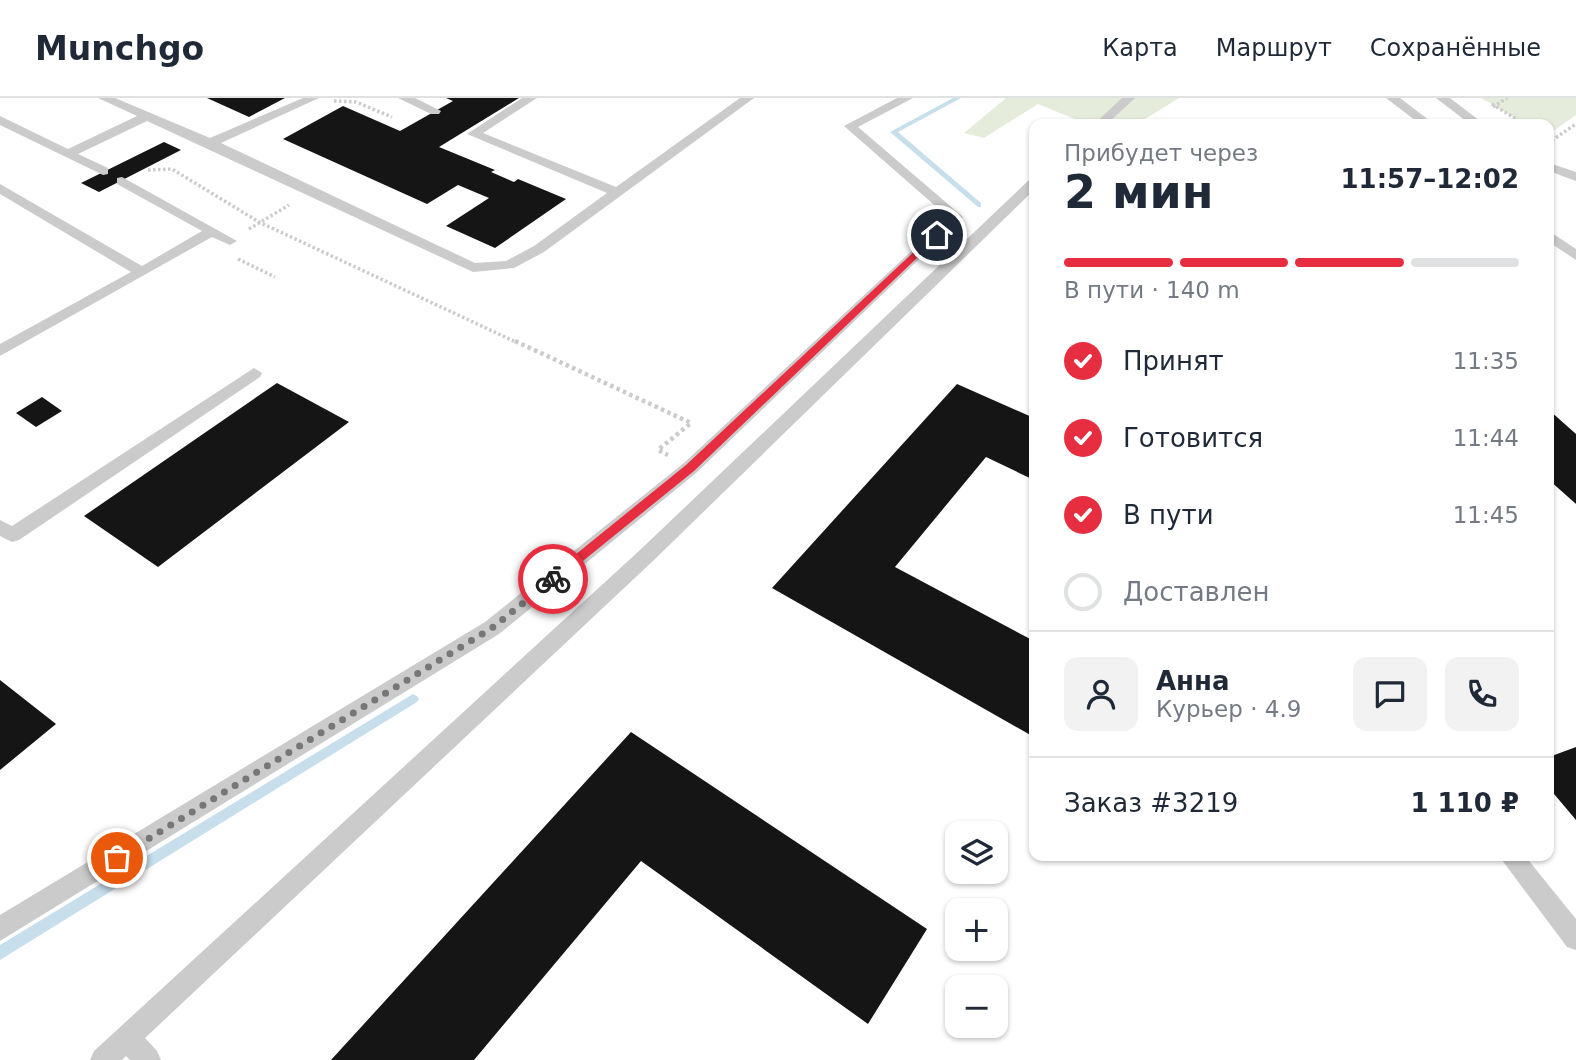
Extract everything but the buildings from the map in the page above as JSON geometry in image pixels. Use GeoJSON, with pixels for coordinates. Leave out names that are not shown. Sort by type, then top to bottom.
{"type":"FeatureCollection","features":[{"type":"Feature","properties":{"kind":"lane"},"geometry":{"type":"LineString","coordinates":[[104,98],[210,143],[473,268],[509,265],[529,254],[747,98]]}},
{"type":"Feature","properties":{"kind":"lane"},"geometry":{"type":"LineString","coordinates":[[210,143],[313,98]]}},
{"type":"Feature","properties":{"kind":"lane"},"geometry":{"type":"LineString","coordinates":[[404,98],[435,111]]}},
{"type":"Feature","properties":{"kind":"lane"},"geometry":{"type":"LineString","coordinates":[[531,98],[473,130],[599,187],[619,192]]}},
{"type":"Feature","properties":{"kind":"lane"},"geometry":{"type":"LineString","coordinates":[[0,929],[492,628],[690,468],[956,217],[850,126],[907,98]]}},
{"type":"Feature","properties":{"kind":"lane"},"geometry":{"type":"LineString","coordinates":[[1106,119],[1129,98]]}},
{"type":"Feature","properties":{"kind":"lane"},"geometry":{"type":"LineString","coordinates":[[1392,98],[1420,119]]}},
{"type":"Feature","properties":{"kind":"lane"},"geometry":{"type":"LineString","coordinates":[[1441,98],[1471,119]]}},
{"type":"Feature","properties":{"kind":"lane"},"geometry":{"type":"LineString","coordinates":[[67,153],[148,116]]}},
{"type":"Feature","properties":{"kind":"lane"},"geometry":{"type":"LineString","coordinates":[[0,120],[103,171]]}},
{"type":"Feature","properties":{"kind":"lane"},"geometry":{"type":"LineString","coordinates":[[1554,169],[1575,175]]}},
{"type":"Feature","properties":{"kind":"lane"},"geometry":{"type":"LineString","coordinates":[[122,181],[230,241]]}},
{"type":"Feature","properties":{"kind":"lane"},"geometry":{"type":"LineString","coordinates":[[0,188],[142,272]]}},
{"type":"Feature","properties":{"kind":"lane"},"geometry":{"type":"LineString","coordinates":[[103,1060],[647,555],[1029,188]]}},
{"type":"Feature","properties":{"kind":"lane"},"geometry":{"type":"LineString","coordinates":[[0,351],[210,232]]}},
{"type":"Feature","properties":{"kind":"lane"},"geometry":{"type":"LineString","coordinates":[[1554,239],[1576,256]]}},
{"type":"Feature","properties":{"kind":"lane"},"geometry":{"type":"LineString","coordinates":[[0,527],[12,535],[254,373]]}},
{"type":"Feature","properties":{"kind":"lane"},"geometry":{"type":"LineString","coordinates":[[1515,861],[1576,938]]}},
{"type":"Feature","properties":{"kind":"lane"},"geometry":{"type":"LineString","coordinates":[[127,1038],[148,1060]]}},
{"type":"Feature","properties":{"kind":"path"},"geometry":{"type":"LineString","coordinates":[[330,102],[356,103],[400,120]]}},
{"type":"Feature","properties":{"kind":"path"},"geometry":{"type":"LineString","coordinates":[[1488,102],[1516,119]]}},
{"type":"Feature","properties":{"kind":"path"},"geometry":{"type":"LineString","coordinates":[[1554,138],[1576,124]]}},
{"type":"Feature","properties":{"kind":"path"},"geometry":{"type":"LineString","coordinates":[[144,169],[172,169],[259,222],[691,423],[658,450]]}},
{"type":"Feature","properties":{"kind":"path"},"geometry":{"type":"LineString","coordinates":[[275,277],[215,248],[313,193]]}},
{"type":"Feature","properties":{"kind":"green space"},"geometry":{"type":"Polygon","coordinates":[[[1006,98],[1179,98],[1145,119],[1075,119],[1038,104],[984,138],[964,133],[1006,98]]]}},
{"type":"Feature","properties":{"kind":"green space"},"geometry":{"type":"Polygon","coordinates":[[[1481,98],[1576,98],[1576,115],[1554,130],[1554,119],[1517,119],[1481,98]]]}},
{"type":"Feature","properties":{"kind":"waterway"},"geometry":{"type":"LineString","coordinates":[[958,98],[893,132],[978,205]]}},
{"type":"Feature","properties":{"kind":"waterway"},"geometry":{"type":"LineString","coordinates":[[0,953],[413,699]]}},
{"type":"Feature","properties":{"kind":"way so far"},"geometry":{"type":"LineString","coordinates":[[117,858],[492,628],[553,579]]}},
{"type":"Feature","properties":{"kind":"route"},"geometry":{"type":"LineString","coordinates":[[553,579],[690,468],[937,235]]}}]}
